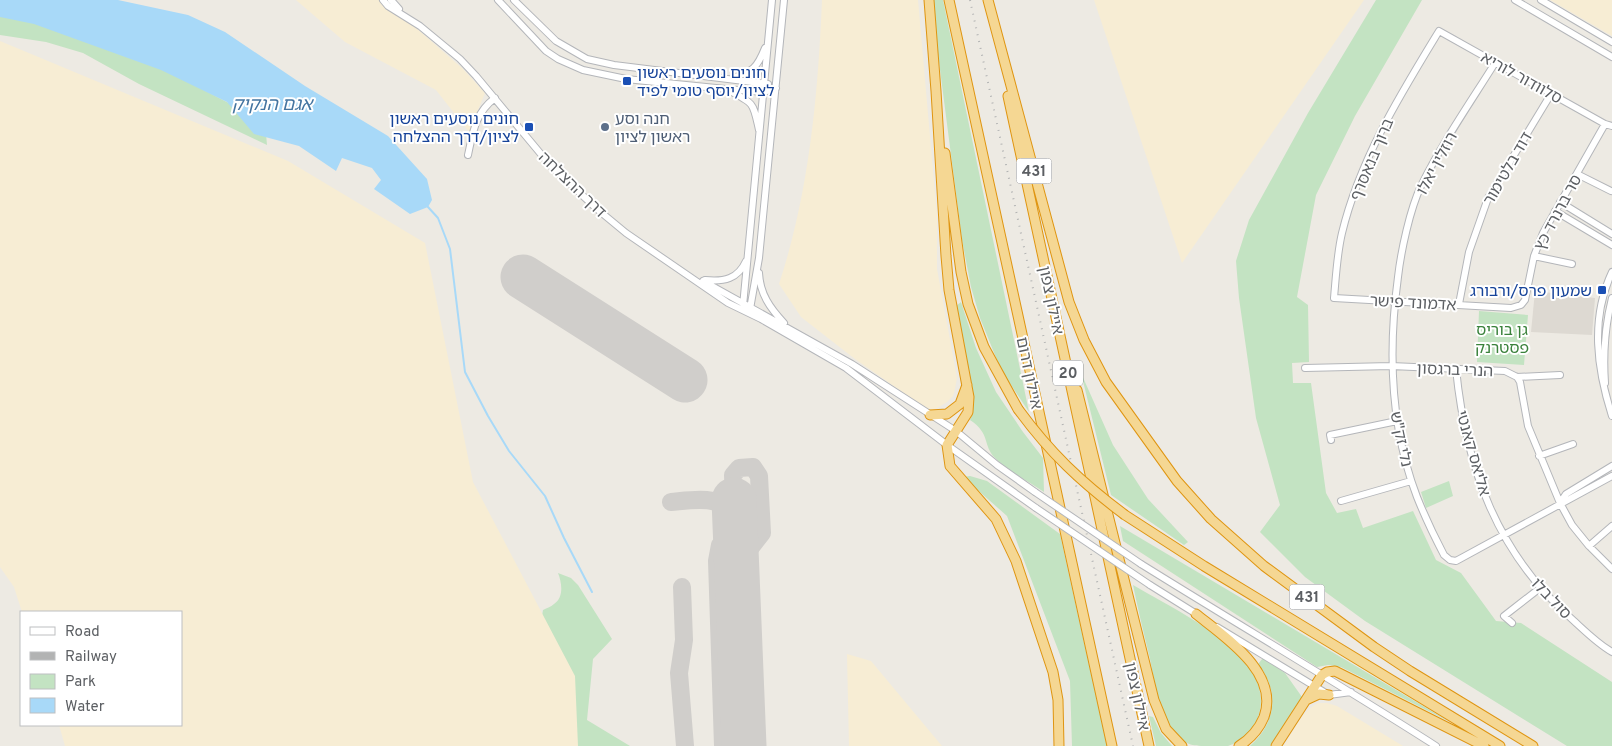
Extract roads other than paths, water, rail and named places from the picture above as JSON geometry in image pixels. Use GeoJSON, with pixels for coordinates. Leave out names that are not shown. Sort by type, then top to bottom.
{"type":"FeatureCollection","features":[{"type":"Feature","properties":{"kind":"highway"},"geometry":{"type":"LineString","coordinates":[[929,0],[948,282],[969,396],[968,412],[947,445],[950,466],[996,519],[1016,561],[1053,672],[1058,700],[1059,746]]}},
{"type":"Feature","properties":{"kind":"highway","name":"איילון דרום"},"geometry":{"type":"LineString","coordinates":[[949,0],[1112,746]]}},
{"type":"Feature","properties":{"kind":"highway","name":"431"},"geometry":{"type":"LineString","coordinates":[[988,0],[1068,302],[1084,340],[1106,382],[1177,481],[1225,532],[1264,566],[1297,591],[1410,671],[1533,746]]}},
{"type":"Feature","properties":{"kind":"highway","name":"איילון צפון"},"geometry":{"type":"LineString","coordinates":[[988,0],[1149,746]]}},
{"type":"Feature","properties":{"kind":"highway","name":"431"},"geometry":{"type":"LineString","coordinates":[[936,91],[955,232],[968,304],[984,347],[1018,409],[1053,453],[1077,477],[1125,515],[1213,571],[1500,746]]}},
{"type":"Feature","properties":{"kind":"highway"},"geometry":{"type":"LineString","coordinates":[[1061,340],[1075,378],[1154,700],[1166,729],[1182,746]]}},
{"type":"Feature","properties":{"kind":"highway"},"geometry":{"type":"LineString","coordinates":[[930,415],[947,414],[960,404],[967,384]]}},
{"type":"Feature","properties":{"kind":"highway"},"geometry":{"type":"LineString","coordinates":[[1196,614],[1232,642],[1244,654],[1255,667],[1264,687],[1266,708],[1263,719],[1252,736],[1239,746]]}},
{"type":"Feature","properties":{"kind":"highway"},"geometry":{"type":"LineString","coordinates":[[1276,746],[1322,675],[1331,671],[1340,672],[1484,746]]}},
{"type":"Feature","properties":{"kind":"highway"},"geometry":{"type":"LineString","coordinates":[[1304,701],[1311,696],[1319,694],[1329,695]]}},
{"type":"Feature","properties":{"kind":"street","name":"דרך ההצלחה"},"geometry":{"type":"LineString","coordinates":[[383,0],[388,6],[403,14],[441,42],[460,59],[550,165],[626,233],[728,303],[746,308],[788,327],[852,364],[956,431],[997,465],[1141,564],[1352,692],[1436,746]]}},
{"type":"Feature","properties":{"kind":"street","name":"דרך ההצלחה"},"geometry":{"type":"LineString","coordinates":[[391,0],[403,14]]}},
{"type":"Feature","properties":{"kind":"street"},"geometry":{"type":"LineString","coordinates":[[498,0],[546,51],[558,59],[583,70],[626,78],[726,89],[764,92],[776,88]]}},
{"type":"Feature","properties":{"kind":"street"},"geometry":{"type":"LineString","coordinates":[[514,0],[556,41],[587,59],[626,67],[765,83],[776,88]]}},
{"type":"Feature","properties":{"kind":"street"},"geometry":{"type":"LineString","coordinates":[[746,308],[749,252],[772,0]]}},
{"type":"Feature","properties":{"kind":"street"},"geometry":{"type":"LineString","coordinates":[[746,308],[758,258],[784,0]]}},
{"type":"Feature","properties":{"kind":"street"},"geometry":{"type":"LineString","coordinates":[[1515,0],[1612,57]]}},
{"type":"Feature","properties":{"kind":"street"},"geometry":{"type":"LineString","coordinates":[[1541,0],[1612,42]]}},
{"type":"Feature","properties":{"kind":"street","name":"סלוודור לוריא"},"geometry":{"type":"LineString","coordinates":[[1439,31],[1608,125]]}},
{"type":"Feature","properties":{"kind":"street","name":"ברוך בנאסרף"},"geometry":{"type":"LineString","coordinates":[[1334,298],[1337,261],[1342,233],[1361,173],[1395,104],[1439,31]]}},
{"type":"Feature","properties":{"kind":"street"},"geometry":{"type":"LineString","coordinates":[[731,79],[753,70],[759,64],[768,42]]}},
{"type":"Feature","properties":{"kind":"street","name":"רוזלין יאלו"},"geometry":{"type":"LineString","coordinates":[[1395,301],[1400,259],[1420,187],[1495,62]]}},
{"type":"Feature","properties":{"kind":"street"},"geometry":{"type":"LineString","coordinates":[[726,89],[751,103],[754,108],[760,135]]}},
{"type":"Feature","properties":{"kind":"street","name":"דוד בלטימור"},"geometry":{"type":"LineString","coordinates":[[1459,304],[1469,252],[1488,198],[1551,94]]}},
{"type":"Feature","properties":{"kind":"street"},"geometry":{"type":"LineString","coordinates":[[468,155],[477,119],[485,105],[495,98]]}},
{"type":"Feature","properties":{"kind":"street","name":"סר ברנרד כץ"},"geometry":{"type":"LineString","coordinates":[[1521,305],[1525,300],[1534,256],[1555,212],[1608,125]]}},
{"type":"Feature","properties":{"kind":"street"},"geometry":{"type":"LineString","coordinates":[[1577,174],[1611,191]]}},
{"type":"Feature","properties":{"kind":"street"},"geometry":{"type":"LineString","coordinates":[[1560,202],[1612,234]]}},
{"type":"Feature","properties":{"kind":"street"},"geometry":{"type":"LineString","coordinates":[[1555,212],[1612,246]]}},
{"type":"Feature","properties":{"kind":"street"},"geometry":{"type":"LineString","coordinates":[[700,280],[718,281],[733,278],[743,266],[749,252]]}},
{"type":"Feature","properties":{"kind":"street"},"geometry":{"type":"LineString","coordinates":[[1534,256],[1572,264]]}},
{"type":"Feature","properties":{"kind":"street"},"geometry":{"type":"LineString","coordinates":[[758,258],[761,290],[767,303],[788,327]]}},
{"type":"Feature","properties":{"kind":"street","name":"דרך ההצלחה"},"geometry":{"type":"LineString","coordinates":[[667,261],[846,368],[947,445],[1036,508],[1150,585],[1329,695]]}},
{"type":"Feature","properties":{"kind":"street"},"geometry":{"type":"LineString","coordinates":[[1612,272],[1602,298],[1598,339],[1600,373],[1612,416]]}},
{"type":"Feature","properties":{"kind":"street","name":"אדמונד פישר"},"geometry":{"type":"LineString","coordinates":[[1334,298],[1511,308],[1521,305]]}},
{"type":"Feature","properties":{"kind":"street"},"geometry":{"type":"LineString","coordinates":[[1606,399],[1604,344],[1612,298]]}},
{"type":"Feature","properties":{"kind":"street","name":"נלי זק\"ש"},"geometry":{"type":"LineString","coordinates":[[1395,301],[1391,366],[1397,421],[1412,481],[1422,509],[1444,555],[1450,560],[1456,561],[1502,535]]}},
{"type":"Feature","properties":{"kind":"street","name":"הנרי ברגסון"},"geometry":{"type":"LineString","coordinates":[[1305,368],[1391,366],[1505,371],[1517,377],[1560,375]]}},
{"type":"Feature","properties":{"kind":"street","name":"אליאס קאנטי"},"geometry":{"type":"LineString","coordinates":[[1456,369],[1460,408],[1468,444],[1477,475],[1502,535]]}},
{"type":"Feature","properties":{"kind":"street"},"geometry":{"type":"LineString","coordinates":[[1517,377],[1520,382],[1528,426],[1560,503],[1572,525],[1589,546],[1612,569]]}},
{"type":"Feature","properties":{"kind":"street"},"geometry":{"type":"LineString","coordinates":[[1331,440],[1330,434],[1397,421]]}},
{"type":"Feature","properties":{"kind":"street"},"geometry":{"type":"LineString","coordinates":[[1540,456],[1573,444]]}},
{"type":"Feature","properties":{"kind":"street"},"geometry":{"type":"LineString","coordinates":[[1560,503],[1566,494],[1612,466]]}},
{"type":"Feature","properties":{"kind":"street"},"geometry":{"type":"LineString","coordinates":[[1502,535],[1612,476]]}},
{"type":"Feature","properties":{"kind":"street"},"geometry":{"type":"LineString","coordinates":[[1341,501],[1412,481]]}},
{"type":"Feature","properties":{"kind":"street"},"geometry":{"type":"LineString","coordinates":[[1589,546],[1612,526]]}},
{"type":"Feature","properties":{"kind":"street","name":"סול בלו"},"geometry":{"type":"LineString","coordinates":[[1502,535],[1528,574],[1556,606],[1602,646],[1612,652]]}},
{"type":"Feature","properties":{"kind":"street"},"geometry":{"type":"LineString","coordinates":[[1512,623],[1504,616],[1540,588]]}},
{"type":"Feature","properties":{"kind":"street"},"geometry":{"type":"LineString","coordinates":[[1329,695],[1352,692]]}},
{"type":"Feature","properties":{"kind":"water","name":"אגם הנקיק"},"geometry":{"type":"Polygon","coordinates":[[[0,0],[118,0],[188,15],[225,32],[305,86],[388,136],[427,179],[432,200],[428,207],[410,214],[374,189],[381,180],[372,168],[342,158],[336,171],[299,146],[254,134],[227,102],[161,70],[34,24],[0,17],[0,0]]]}},
{"type":"Feature","properties":{"kind":"waterway"},"geometry":{"type":"LineString","coordinates":[[428,207],[438,218],[450,249],[465,372],[509,451],[545,496],[592,592]]}},
{"type":"Feature","properties":{"kind":"railway"},"geometry":{"type":"LineString","coordinates":[[970,0],[1133,746]]}},
{"type":"Feature","properties":{"kind":"place","name":"חונים נוסעים ראשון לציון/יוסף טומי לפיד"},"geometry":{"type":"Point","coordinates":[627,81]}},
{"type":"Feature","properties":{"kind":"place","name":"חונים נוסעים ראשון לציון/דרך ההצלחה"},"geometry":{"type":"Point","coordinates":[529,127]}},
{"type":"Feature","properties":{"kind":"place","name":"חנה וסע ראשון לציון"},"geometry":{"type":"Point","coordinates":[605,127]}},
{"type":"Feature","properties":{"kind":"place","name":"שמעון פרס/ורבורג"},"geometry":{"type":"Point","coordinates":[1602,290]}},
{"type":"Feature","properties":{"kind":"park label","name":"גן בוריס פסטרנק"},"geometry":{"type":"Point","coordinates":[1502,338]}}]}
